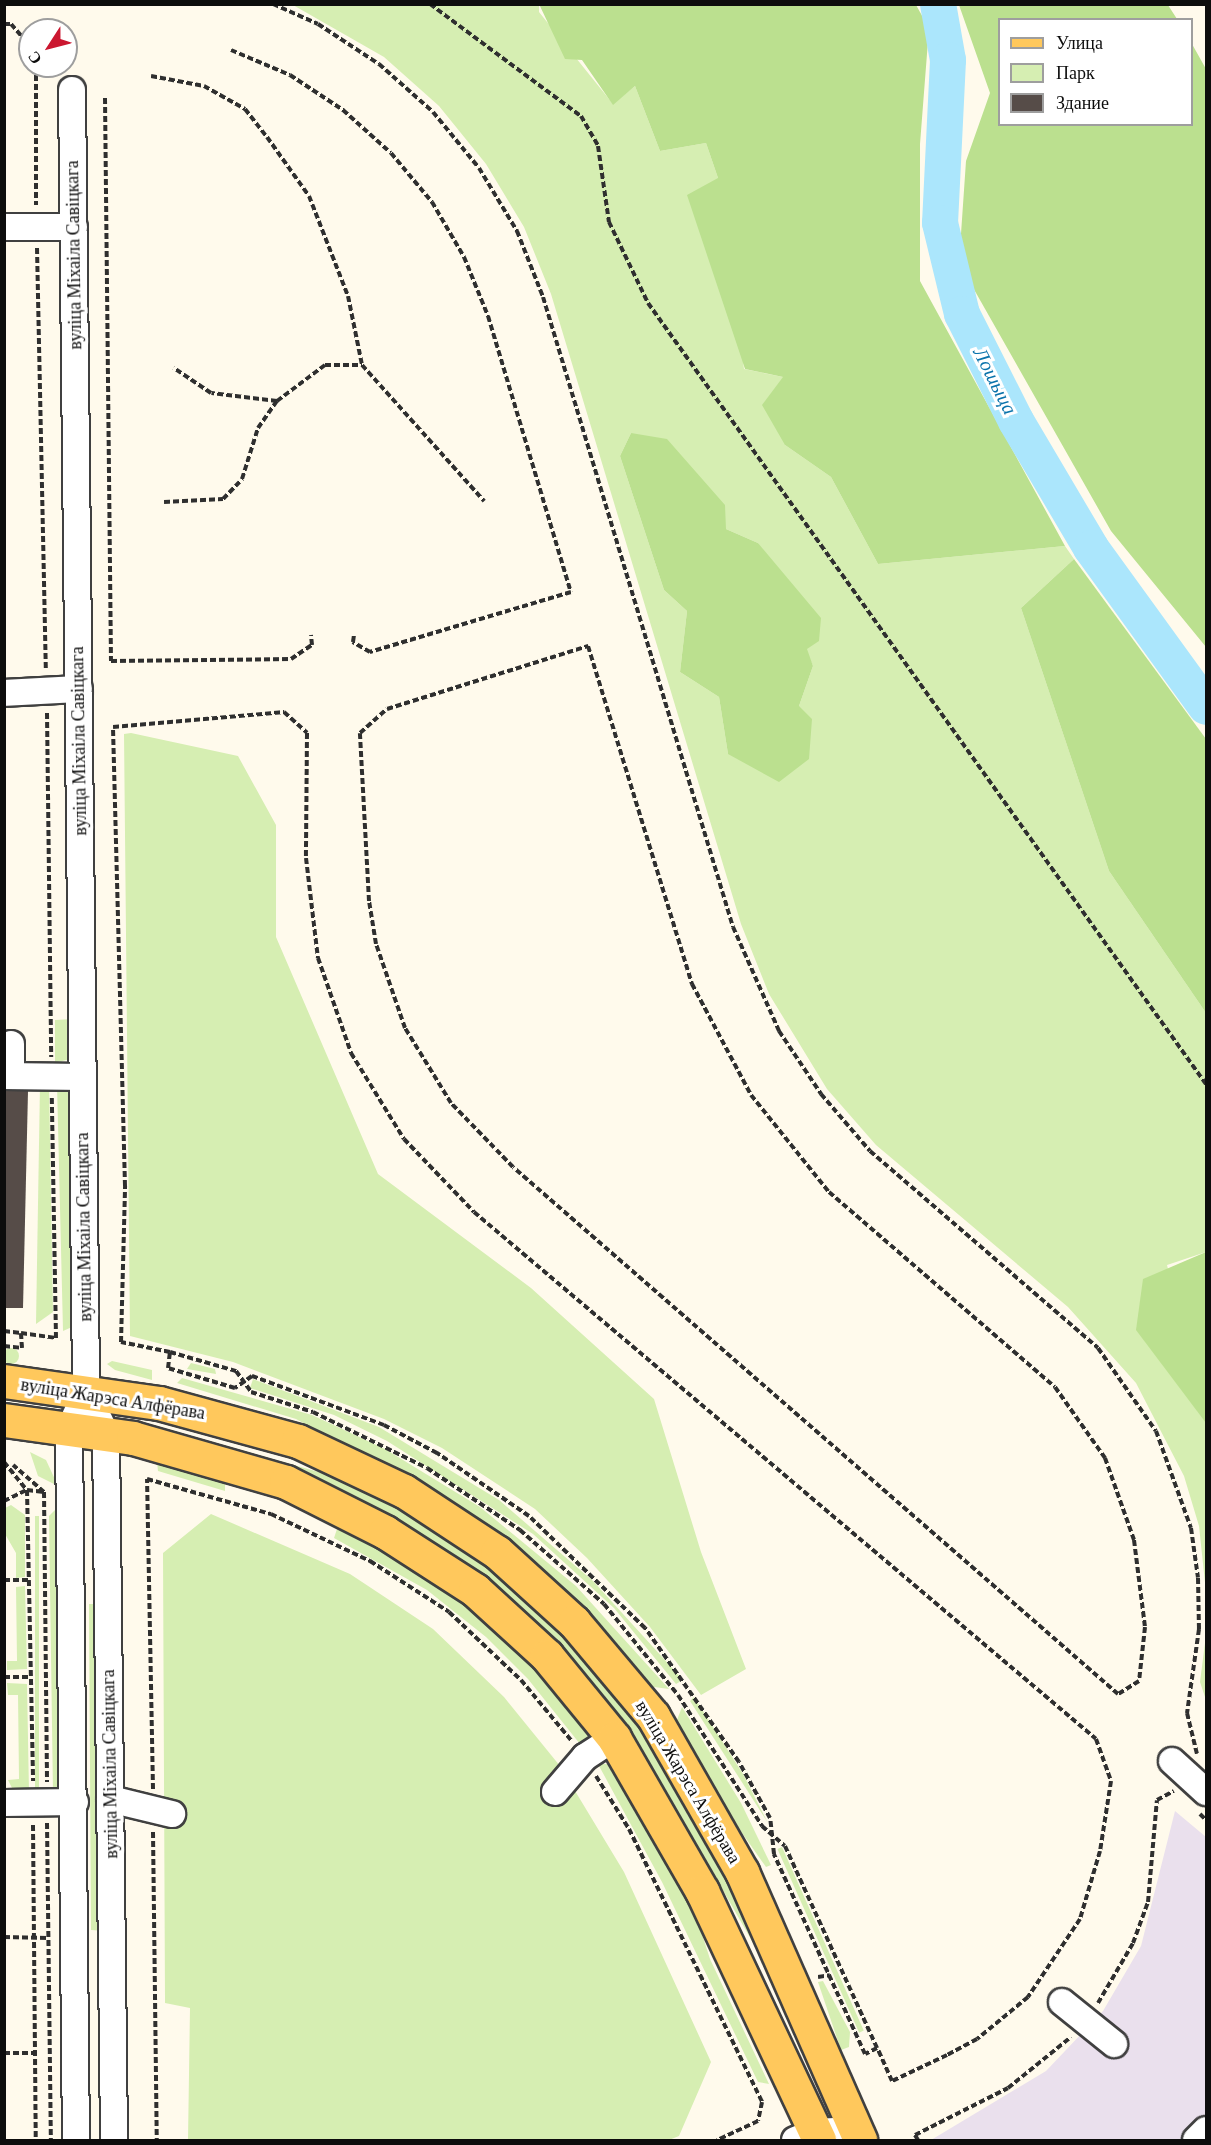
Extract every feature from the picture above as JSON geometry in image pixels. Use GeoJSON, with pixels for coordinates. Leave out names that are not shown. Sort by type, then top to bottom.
{"type":"FeatureCollection","features":[{"type":"Feature","properties":{"kind":"main road","name":"вуліца Жарэса Алфёрава"},"geometry":{"type":"LineString","coordinates":[[4,1381],[86,1392],[220,1416],[356,1466],[496,1552],[574,1622],[653,1716],[697,1789],[774,1941],[854,2137]]}},
{"type":"Feature","properties":{"kind":"main road","name":"вуліца Жарэса Алфёрава"},"geometry":{"type":"LineString","coordinates":[[4,1420],[106,1434],[209,1456],[286,1482],[385,1532],[475,1590],[547,1656],[614,1738],[702,1891],[809,2138]]}},
{"type":"Feature","properties":{"kind":"street","name":"вуліца Міхаіла Савіцкага"},"geometry":{"type":"LineString","coordinates":[[72,90],[86,1392],[69,1430],[75,1802],[76,2140]]}},
{"type":"Feature","properties":{"kind":"street"},"geometry":{"type":"LineString","coordinates":[[4,227],[74,227]]}},
{"type":"Feature","properties":{"kind":"street"},"geometry":{"type":"LineString","coordinates":[[4,693],[79,689]]}},
{"type":"Feature","properties":{"kind":"street"},"geometry":{"type":"LineString","coordinates":[[11,1044],[8,1076],[83,1077]]}},
{"type":"Feature","properties":{"kind":"street","name":"вуліца Міхаіла Савіцкага"},"geometry":{"type":"LineString","coordinates":[[86,1392],[106,1434],[114,2140]]}},
{"type":"Feature","properties":{"kind":"street"},"geometry":{"type":"LineString","coordinates":[[555,1792],[585,1757],[614,1738]]}},
{"type":"Feature","properties":{"kind":"street"},"geometry":{"type":"LineString","coordinates":[[1172,1761],[1198,1799]]}},
{"type":"Feature","properties":{"kind":"street"},"geometry":{"type":"LineString","coordinates":[[110,1799],[172,1814]]}},
{"type":"Feature","properties":{"kind":"street"},"geometry":{"type":"LineString","coordinates":[[4,1803],[75,1802]]}},
{"type":"Feature","properties":{"kind":"street"},"geometry":{"type":"LineString","coordinates":[[1062,2002],[1114,2044]]}},
{"type":"Feature","properties":{"kind":"street"},"geometry":{"type":"LineString","coordinates":[[1196,2140],[1206,2130]]}},
{"type":"Feature","properties":{"kind":"street"},"geometry":{"type":"LineString","coordinates":[[809,2138],[854,2137]]}},
{"type":"Feature","properties":{"kind":"path"},"geometry":{"type":"LineString","coordinates":[[273,4],[318,24],[379,64],[433,112],[479,168],[517,231],[543,297],[733,927],[784,1039],[821,1094],[870,1151],[1098,1348],[1156,1431],[1191,1528],[1198,1578],[1199,1629],[1187,1713],[1202,1758]]}},
{"type":"Feature","properties":{"kind":"path"},"geometry":{"type":"LineString","coordinates":[[430,4],[581,116],[598,146],[609,222],[648,303],[1206,1084]]}},
{"type":"Feature","properties":{"kind":"path"},"geometry":{"type":"LineString","coordinates":[[4,24],[18,36]]}},
{"type":"Feature","properties":{"kind":"path"},"geometry":{"type":"LineString","coordinates":[[231,50],[290,75],[343,110],[391,153],[432,202],[464,257],[488,316],[572,592],[370,652],[354,642],[354,635]]}},
{"type":"Feature","properties":{"kind":"path"},"geometry":{"type":"LineString","coordinates":[[151,76],[204,86],[245,109],[267,137],[309,196],[348,296],[362,365],[484,501]]}},
{"type":"Feature","properties":{"kind":"path"},"geometry":{"type":"LineString","coordinates":[[4,1331],[56,1338],[36,78]]}},
{"type":"Feature","properties":{"kind":"path"},"geometry":{"type":"LineString","coordinates":[[105,98],[111,661],[291,659],[312,645],[312,635]]}},
{"type":"Feature","properties":{"kind":"path"},"geometry":{"type":"LineString","coordinates":[[164,502],[223,499],[242,479],[253,439],[277,401],[325,365],[362,365]]}},
{"type":"Feature","properties":{"kind":"path"},"geometry":{"type":"LineString","coordinates":[[174,368],[211,393],[277,401]]}},
{"type":"Feature","properties":{"kind":"path"},"geometry":{"type":"LineString","coordinates":[[588,646],[692,984],[751,1095],[829,1192],[1055,1387],[1105,1458],[1134,1540],[1145,1627],[1139,1681],[1118,1694],[513,1167],[451,1103],[405,1028],[379,955],[369,901],[360,733],[387,709],[588,646]]}},
{"type":"Feature","properties":{"kind":"path"},"geometry":{"type":"LineString","coordinates":[[121,1342],[125,1186],[113,727],[284,712],[307,733],[306,858],[318,958],[351,1053],[404,1139],[474,1212],[1096,1739],[1111,1781],[1100,1851],[1080,1919],[1050,1971],[1029,1997],[977,2039],[892,2081],[785,1846],[772,1834],[678,1695],[604,1604]]}},
{"type":"Feature","properties":{"kind":"path"},"geometry":{"type":"LineString","coordinates":[[4,1346],[22,1348],[21,1333]]}},
{"type":"Feature","properties":{"kind":"path"},"geometry":{"type":"LineString","coordinates":[[10,1463],[44,1492],[51,2140]]}},
{"type":"Feature","properties":{"kind":"path"},"geometry":{"type":"LineString","coordinates":[[147,1479],[271,1514],[370,1560],[449,1612],[521,1680],[585,1757],[629,1829],[762,2103],[758,2121],[717,2140]]}},
{"type":"Feature","properties":{"kind":"path"},"geometry":{"type":"LineString","coordinates":[[4,1502],[27,1490],[44,1492]]}},
{"type":"Feature","properties":{"kind":"path"},"geometry":{"type":"LineString","coordinates":[[4,1580],[28,1580]]}},
{"type":"Feature","properties":{"kind":"path"},"geometry":{"type":"LineString","coordinates":[[4,1677],[30,1677]]}},
{"type":"Feature","properties":{"kind":"path"},"geometry":{"type":"LineString","coordinates":[[918,2140],[915,2135],[1016,2082],[1085,2020],[1117,1976],[1148,1902],[1157,1800],[1174,1791],[1182,1798]]}},
{"type":"Feature","properties":{"kind":"path"},"geometry":{"type":"LineString","coordinates":[[1198,1799],[1206,1820]]}},
{"type":"Feature","properties":{"kind":"path"},"geometry":{"type":"LineString","coordinates":[[770,1818],[774,1855],[865,2054],[877,2048]]}},
{"type":"Feature","properties":{"kind":"path"},"geometry":{"type":"LineString","coordinates":[[4,1937],[48,1938]]}},
{"type":"Feature","properties":{"kind":"path"},"geometry":{"type":"LineString","coordinates":[[4,2053],[35,2053]]}},
{"type":"Feature","properties":{"kind":"shaded area"},"geometry":{"type":"Polygon","coordinates":[[[1175,1811],[1206,1837],[1206,2140],[931,2140],[1046,2071],[1103,2011],[1141,1946],[1175,1811]]]}},
{"type":"Feature","properties":{"kind":"green space"},"geometry":{"type":"Polygon","coordinates":[[[539,4],[916,5],[929,28],[920,144],[920,281],[1065,546],[878,564],[831,477],[785,445],[762,405],[783,377],[745,369],[687,195],[718,178],[706,143],[660,151],[635,86],[613,105],[582,60],[565,59],[539,4]]]}},
{"type":"Feature","properties":{"kind":"green space"},"geometry":{"type":"Polygon","coordinates":[[[293,5],[539,5],[539,12],[613,104],[635,86],[660,151],[706,143],[718,178],[744,369],[783,377],[785,445],[831,477],[878,564],[1065,546],[1074,559],[1021,608],[1109,871],[1206,1013],[1206,1252],[1167,1265],[1206,1423],[1206,1592],[1199,1526],[1184,1476],[1136,1383],[1068,1307],[876,1145],[827,1089],[769,994],[741,924],[551,294],[524,227],[486,164],[439,106],[384,57],[293,5]],[[631,433],[620,456],[664,590],[687,611],[680,672],[719,697],[728,754],[799,706],[813,666],[758,543],[726,529],[631,433]]]}},
{"type":"Feature","properties":{"kind":"green space"},"geometry":{"type":"Polygon","coordinates":[[[959,5],[1168,5],[1176,18],[998,18],[998,126],[1193,126],[1193,46],[1206,69],[1206,647],[1111,531],[959,263],[966,161],[990,93],[959,5]]]}},
{"type":"Feature","properties":{"kind":"green space"},"geometry":{"type":"Polygon","coordinates":[[[631,433],[667,439],[725,505],[726,529],[758,543],[821,618],[819,641],[807,649],[813,666],[799,706],[812,719],[809,759],[779,782],[728,754],[719,697],[680,672],[687,611],[664,590],[620,456],[631,433]]]}},
{"type":"Feature","properties":{"kind":"green space"},"geometry":{"type":"Polygon","coordinates":[[[1074,559],[1206,739],[1206,1013],[1109,871],[1021,608],[1074,559]]]}},
{"type":"Feature","properties":{"kind":"green space"},"geometry":{"type":"Polygon","coordinates":[[[131,733],[238,756],[276,825],[276,937],[378,1174],[531,1288],[654,1399],[701,1552],[746,1669],[701,1695],[650,1627],[587,1558],[535,1509],[442,1448],[384,1419],[233,1362],[130,1336],[124,734],[131,733]]]}},
{"type":"Feature","properties":{"kind":"green space"},"geometry":{"type":"Polygon","coordinates":[[[74,1019],[70,1059],[55,1063],[55,1020],[74,1019]]]}},
{"type":"Feature","properties":{"kind":"green space"},"geometry":{"type":"Polygon","coordinates":[[[49,1083],[53,1312],[36,1324],[40,1084],[49,1083]]]}},
{"type":"Feature","properties":{"kind":"green space"},"geometry":{"type":"Polygon","coordinates":[[[57,1084],[72,1087],[81,1150],[70,1214],[72,1327],[63,1331],[57,1084]]]}},
{"type":"Feature","properties":{"kind":"green space"},"geometry":{"type":"Polygon","coordinates":[[[1206,1252],[1206,1423],[1136,1330],[1143,1279],[1206,1252]]]}},
{"type":"Feature","properties":{"kind":"green space"},"geometry":{"type":"Polygon","coordinates":[[[11,1348],[17,1350],[19,1356],[17,1362],[11,1364],[5,1362],[3,1356],[5,1350],[11,1348]]]}},
{"type":"Feature","properties":{"kind":"green space"},"geometry":{"type":"Polygon","coordinates":[[[112,1361],[152,1370],[152,1380],[115,1370],[107,1364],[112,1361]]]}},
{"type":"Feature","properties":{"kind":"green space"},"geometry":{"type":"Polygon","coordinates":[[[191,1363],[215,1369],[216,1374],[187,1369],[191,1363]]]}},
{"type":"Feature","properties":{"kind":"green space"},"geometry":{"type":"Polygon","coordinates":[[[182,1378],[312,1415],[385,1449],[480,1507],[576,1586],[669,1689],[647,1686],[345,1446],[296,1419],[177,1383],[182,1378]]]}},
{"type":"Feature","properties":{"kind":"green space"},"geometry":{"type":"Polygon","coordinates":[[[253,1379],[379,1427],[499,1500],[593,1581],[683,1680],[676,1684],[614,1608],[533,1534],[387,1441],[334,1415],[250,1388],[253,1379]]]}},
{"type":"Feature","properties":{"kind":"green space"},"geometry":{"type":"Polygon","coordinates":[[[173,1431],[347,1480],[400,1506],[495,1570],[572,1642],[656,1748],[723,1867],[809,2061],[756,1948],[689,1831],[612,1709],[562,1651],[499,1590],[393,1517],[302,1474],[173,1431]]]}},
{"type":"Feature","properties":{"kind":"green space"},"geometry":{"type":"Polygon","coordinates":[[[30,1452],[46,1460],[58,1486],[38,1476],[30,1452]]]}},
{"type":"Feature","properties":{"kind":"green space"},"geometry":{"type":"Polygon","coordinates":[[[170,1460],[225,1483],[225,1491],[158,1471],[157,1462],[170,1460]]]}},
{"type":"Feature","properties":{"kind":"green space"},"geometry":{"type":"Polygon","coordinates":[[[11,1505],[25,1515],[25,1577],[16,1578],[16,1553],[5,1534],[5,1508],[11,1505]]]}},
{"type":"Feature","properties":{"kind":"green space"},"geometry":{"type":"Polygon","coordinates":[[[56,1509],[60,1509],[62,1787],[53,1794],[49,1516],[56,1509]]]}},
{"type":"Feature","properties":{"kind":"green space"},"geometry":{"type":"Polygon","coordinates":[[[211,1514],[350,1574],[433,1629],[504,1697],[560,1766],[624,1872],[711,2062],[679,2136],[669,2140],[188,2140],[190,2008],[165,2003],[163,1553],[211,1514]]]}},
{"type":"Feature","properties":{"kind":"green space"},"geometry":{"type":"Polygon","coordinates":[[[35,1516],[39,1516],[39,1796],[35,1796],[35,1516]]]}},
{"type":"Feature","properties":{"kind":"green space"},"geometry":{"type":"Polygon","coordinates":[[[337,1529],[401,1555],[442,1582],[537,1669],[589,1732],[588,1743],[584,1749],[528,1679],[486,1637],[427,1590],[334,1538],[337,1529]]]}},
{"type":"Feature","properties":{"kind":"green space"},"geometry":{"type":"Polygon","coordinates":[[[25,1586],[27,1669],[7,1670],[7,1661],[17,1661],[16,1587],[25,1586]]]}},
{"type":"Feature","properties":{"kind":"green space"},"geometry":{"type":"Polygon","coordinates":[[[89,1604],[93,1604],[103,1664],[105,1931],[91,1930],[89,1604]]]}},
{"type":"Feature","properties":{"kind":"green space"},"geometry":{"type":"Polygon","coordinates":[[[1206,1635],[1206,1700],[1200,1682],[1206,1635]]]}},
{"type":"Feature","properties":{"kind":"green space"},"geometry":{"type":"Polygon","coordinates":[[[7,1683],[27,1684],[29,1792],[12,1788],[8,1780],[19,1779],[18,1695],[8,1695],[7,1683]]]}},
{"type":"Feature","properties":{"kind":"green space"},"geometry":{"type":"Polygon","coordinates":[[[694,1697],[743,1774],[768,1823],[690,1701],[694,1697]]]}},
{"type":"Feature","properties":{"kind":"green space"},"geometry":{"type":"Polygon","coordinates":[[[682,1707],[741,1803],[771,1865],[766,1867],[728,1813],[675,1725],[682,1707]]]}},
{"type":"Feature","properties":{"kind":"green space"},"geometry":{"type":"Polygon","coordinates":[[[598,1764],[613,1764],[689,1894],[710,1959],[769,2084],[758,2082],[662,1882],[598,1764]]]}},
{"type":"Feature","properties":{"kind":"green space"},"geometry":{"type":"Polygon","coordinates":[[[782,1847],[864,2031],[859,2033],[777,1849],[782,1847]]]}},
{"type":"Feature","properties":{"kind":"green space"},"geometry":{"type":"Polygon","coordinates":[[[823,1981],[850,2032],[849,2047],[841,2050],[818,1982],[823,1981]]]}},
{"type":"Feature","properties":{"kind":"building"},"geometry":{"type":"Polygon","coordinates":[[[4,1091],[28,1091],[23,1308],[4,1308],[4,1091]]]}},
{"type":"Feature","properties":{"kind":"waterway","name":"Лошыца"},"geometry":{"type":"LineString","coordinates":[[938,4],[948,60],[940,223],[962,314],[1016,421],[1091,548],[1206,707]]}}]}
